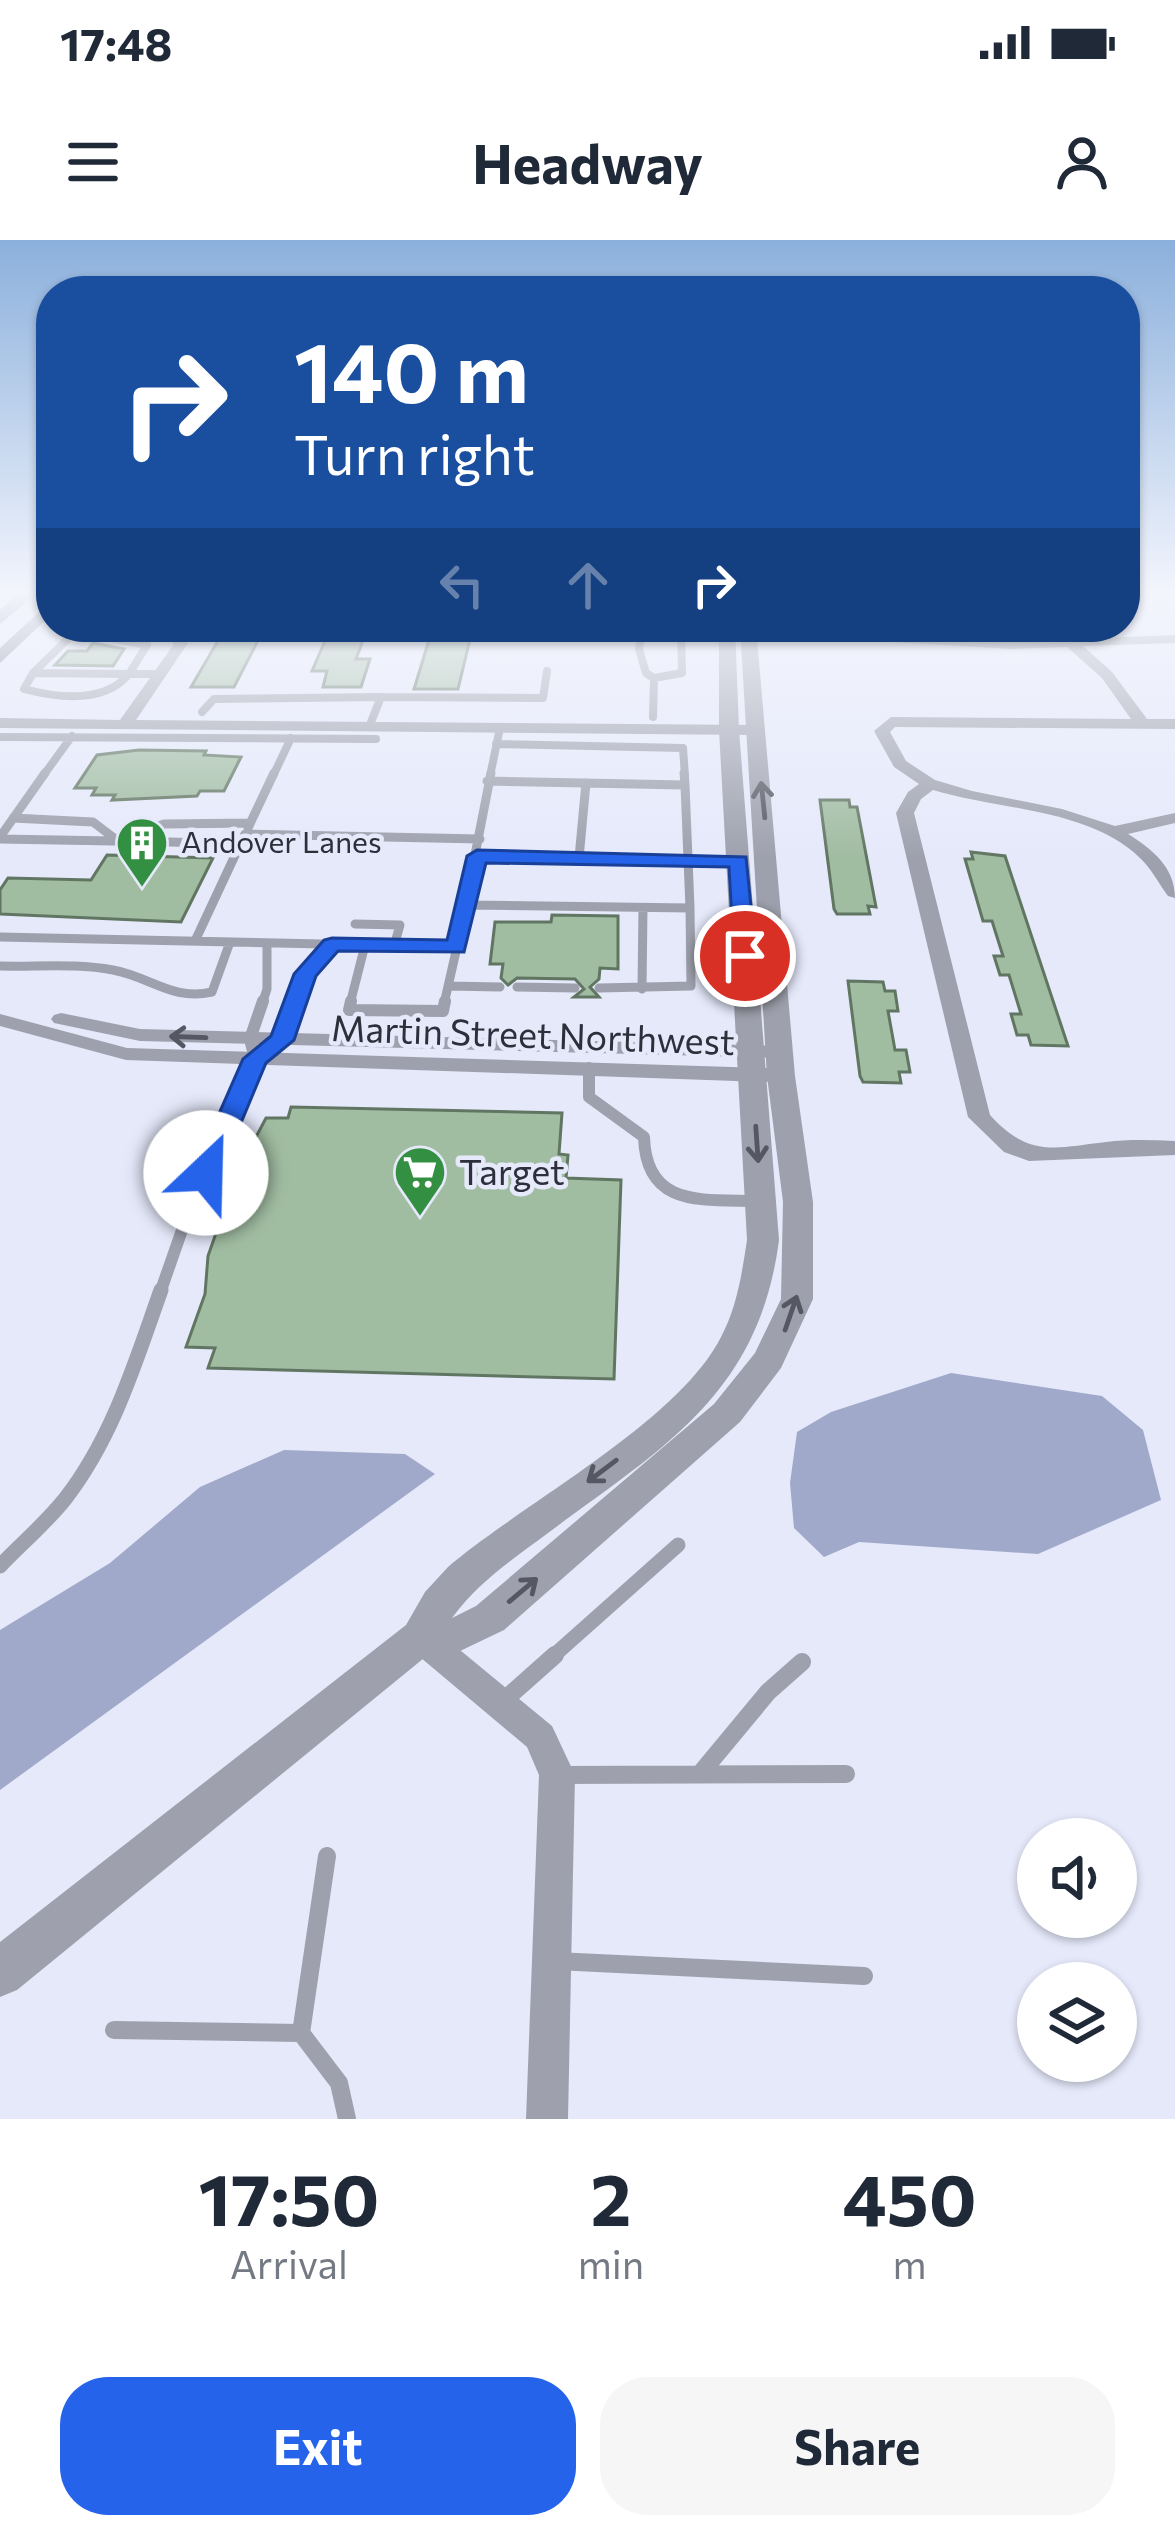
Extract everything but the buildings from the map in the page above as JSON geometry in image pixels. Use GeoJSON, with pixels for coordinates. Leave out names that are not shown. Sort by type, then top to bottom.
{"type":"FeatureCollection","features":[{"type":"Feature","properties":{"kind":"street"},"geometry":{"type":"LineString","coordinates":[[129,718],[155,683]]}},
{"type":"Feature","properties":{"kind":"street"},"geometry":{"type":"LineString","coordinates":[[0,1973],[420,1637],[436,1600],[614,1463],[702,1385],[732,1349],[756,1295],[763,1240],[760,1202],[766,1063],[736,683]]}},
{"type":"Feature","properties":{"kind":"street"},"geometry":{"type":"LineString","coordinates":[[742,723],[745,683]]}},
{"type":"Feature","properties":{"kind":"street"},"geometry":{"type":"LineString","coordinates":[[1113,683],[1142,723]]}},
{"type":"Feature","properties":{"kind":"street"},"geometry":{"type":"LineString","coordinates":[[0,711],[498,736],[742,723]]}},
{"type":"Feature","properties":{"kind":"street"},"geometry":{"type":"LineString","coordinates":[[0,723],[68,730],[129,718],[202,712],[370,730],[653,717],[742,723]]}},
{"type":"Feature","properties":{"kind":"street"},"geometry":{"type":"LineString","coordinates":[[1175,724],[887,724],[882,731],[894,760],[929,784],[1045,809],[1118,831],[1153,855],[1175,892]]}},
{"type":"Feature","properties":{"kind":"street"},"geometry":{"type":"LineString","coordinates":[[929,784],[914,796],[905,813],[979,1118],[1008,1149],[1040,1156],[1125,1146],[1175,1148]]}},
{"type":"Feature","properties":{"kind":"street"},"geometry":{"type":"LineString","coordinates":[[1118,831],[1175,818]]}},
{"type":"Feature","properties":{"kind":"street","name":"Martin Street Northwest"},"geometry":{"type":"LineString","coordinates":[[0,1006],[140,1035],[253,1049],[590,1068],[766,1063]]}},
{"type":"Feature","properties":{"kind":"street","name":"Martin Street Northwest"},"geometry":{"type":"LineString","coordinates":[[0,1020],[126,1054],[253,1049],[282,1040],[766,1063]]}},
{"type":"Feature","properties":{"kind":"street"},"geometry":{"type":"LineString","coordinates":[[420,1637],[458,1635],[490,1618],[727,1413],[769,1359],[797,1299],[798,1202],[766,1063]]}},
{"type":"Feature","properties":{"kind":"street"},"geometry":{"type":"LineString","coordinates":[[760,1202],[798,1202]]}},
{"type":"Feature","properties":{"kind":"street"},"geometry":{"type":"LineString","coordinates":[[420,1637],[540,1737],[557,1775],[547,2119]]}},
{"type":"Feature","properties":{"kind":"lane"},"geometry":{"type":"LineString","coordinates":[[28,683],[24,689],[94,693],[119,683]]}},
{"type":"Feature","properties":{"kind":"lane"},"geometry":{"type":"LineString","coordinates":[[202,712],[208,701],[232,697],[543,698],[545,683]]}},
{"type":"Feature","properties":{"kind":"lane"},"geometry":{"type":"LineString","coordinates":[[653,717],[654,683]]}},
{"type":"Feature","properties":{"kind":"lane"},"geometry":{"type":"LineString","coordinates":[[0,737],[68,730],[291,738],[370,730],[381,697]]}},
{"type":"Feature","properties":{"kind":"lane"},"geometry":{"type":"LineString","coordinates":[[1,834],[68,730]]}},
{"type":"Feature","properties":{"kind":"lane"},"geometry":{"type":"LineString","coordinates":[[365,945],[349,1010],[442,1011],[498,736],[682,748],[691,986],[599,988]]}},
{"type":"Feature","properties":{"kind":"lane"},"geometry":{"type":"LineString","coordinates":[[196,941],[291,738]]}},
{"type":"Feature","properties":{"kind":"lane"},"geometry":{"type":"LineString","coordinates":[[487,781],[686,784]]}},
{"type":"Feature","properties":{"kind":"lane"},"geometry":{"type":"LineString","coordinates":[[579,858],[586,783]]}},
{"type":"Feature","properties":{"kind":"lane"},"geometry":{"type":"LineString","coordinates":[[13,818],[93,822],[118,841]]}},
{"type":"Feature","properties":{"kind":"lane"},"geometry":{"type":"LineString","coordinates":[[118,841],[164,824],[245,834]]}},
{"type":"Feature","properties":{"kind":"lane"},"geometry":{"type":"LineString","coordinates":[[1,834],[118,841],[245,834],[480,839]]}},
{"type":"Feature","properties":{"kind":"lane"},"geometry":{"type":"LineString","coordinates":[[477,856],[753,862]]}},
{"type":"Feature","properties":{"kind":"lane"},"geometry":{"type":"LineString","coordinates":[[464,905],[689,908]]}},
{"type":"Feature","properties":{"kind":"lane"},"geometry":{"type":"LineString","coordinates":[[642,988],[644,908]]}},
{"type":"Feature","properties":{"kind":"lane"},"geometry":{"type":"LineString","coordinates":[[355,924],[400,925],[394,946]]}},
{"type":"Feature","properties":{"kind":"lane"},"geometry":{"type":"LineString","coordinates":[[0,937],[457,947]]}},
{"type":"Feature","properties":{"kind":"lane"},"geometry":{"type":"LineString","coordinates":[[0,966],[113,970],[169,994],[206,995],[212,992],[230,942]]}},
{"type":"Feature","properties":{"kind":"lane"},"geometry":{"type":"LineString","coordinates":[[0,1566],[62,1503],[121,1404],[189,1210],[253,1049],[267,989],[267,943]]}},
{"type":"Feature","properties":{"kind":"lane"},"geometry":{"type":"LineString","coordinates":[[282,1040],[305,974],[332,944]]}},
{"type":"Feature","properties":{"kind":"lane"},"geometry":{"type":"LineString","coordinates":[[448,986],[500,987]]}},
{"type":"Feature","properties":{"kind":"lane"},"geometry":{"type":"LineString","coordinates":[[518,987],[575,988]]}},
{"type":"Feature","properties":{"kind":"lane"},"geometry":{"type":"LineString","coordinates":[[590,1068],[589,1097],[644,1137],[641,1161],[655,1184],[673,1195],[760,1202]]}},
{"type":"Feature","properties":{"kind":"lane"},"geometry":{"type":"LineString","coordinates":[[502,1703],[678,1545]]}},
{"type":"Feature","properties":{"kind":"lane"},"geometry":{"type":"LineString","coordinates":[[700,1774],[768,1692],[802,1663]]}},
{"type":"Feature","properties":{"kind":"lane"},"geometry":{"type":"LineString","coordinates":[[557,1775],[846,1774]]}},
{"type":"Feature","properties":{"kind":"lane"},"geometry":{"type":"LineString","coordinates":[[301,2033],[327,1856]]}},
{"type":"Feature","properties":{"kind":"lane"},"geometry":{"type":"LineString","coordinates":[[555,1961],[864,1976]]}},
{"type":"Feature","properties":{"kind":"lane"},"geometry":{"type":"LineString","coordinates":[[114,2030],[301,2033],[321,2052],[340,2083],[347,2119]]}},
{"type":"Feature","properties":{"kind":"water"},"geometry":{"type":"Polygon","coordinates":[[[951,1373],[1102,1396],[1143,1430],[1161,1500],[1038,1554],[859,1542],[824,1557],[794,1528],[790,1483],[797,1432],[831,1412],[951,1373]]]}},
{"type":"Feature","properties":{"kind":"water"},"geometry":{"type":"Polygon","coordinates":[[[284,1450],[405,1454],[435,1474],[0,1790],[0,1630],[110,1563],[200,1487],[284,1450]]]}},
{"type":"Feature","properties":{"kind":"place","name":"Andover Lanes"},"geometry":{"type":"Point","coordinates":[142,889]}},
{"type":"Feature","properties":{"kind":"place","name":"Target"},"geometry":{"type":"Point","coordinates":[420,1218]}},
{"type":"Feature","properties":{"kind":"route"},"geometry":{"type":"LineString","coordinates":[[206,1173],[255,1059],[282,1040],[305,974],[332,944],[457,947],[477,856],[739,861],[745,956]]}}]}
